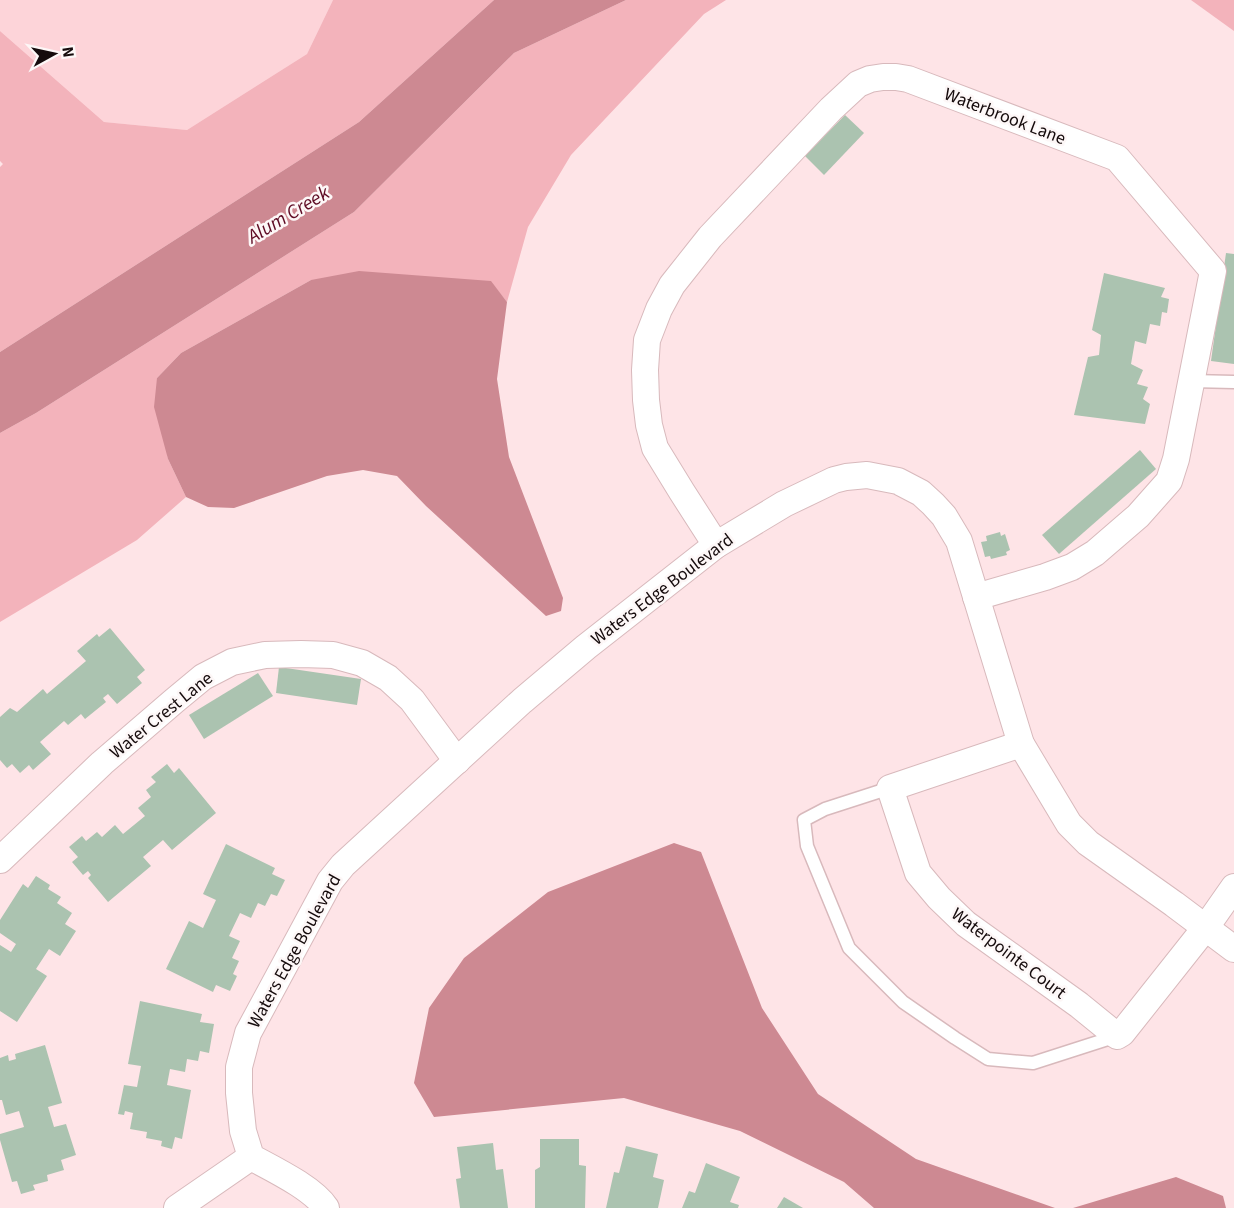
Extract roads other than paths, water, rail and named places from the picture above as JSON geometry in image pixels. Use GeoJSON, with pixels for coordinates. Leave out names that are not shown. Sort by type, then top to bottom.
{"type":"FeatureCollection","features":[{"type":"Feature","properties":{"kind":"street","name":"Waterbrook Lane"},"geometry":{"type":"LineString","coordinates":[[716,544],[681,492],[656,447],[649,425],[645,370],[648,340],[659,309],[672,285],[710,237],[831,109],[858,84],[883,77],[908,79],[1117,158],[1213,271],[1176,459],[1169,481],[1138,516],[1095,553],[1072,567],[976,597]]}},
{"type":"Feature","properties":{"kind":"street","name":"Waters Edge Boulevard"},"geometry":{"type":"LineString","coordinates":[[251,1157],[243,1131],[239,1093],[239,1067],[248,1033],[330,881],[343,865],[522,701],[716,544],[784,504],[834,480],[846,477],[867,475],[898,481],[921,493],[944,516],[959,541],[1021,744],[1069,824],[1088,843],[1234,949]]}},
{"type":"Feature","properties":{"kind":"street","name":"Water Crest Lane"},"geometry":{"type":"LineString","coordinates":[[0,860],[102,763],[174,701],[203,677],[232,662],[265,655],[301,654],[333,655],[362,663],[388,678],[412,700],[457,761]]}},
{"type":"Feature","properties":{"kind":"street"},"geometry":{"type":"LineString","coordinates":[[890,788],[1021,744]]}},
{"type":"Feature","properties":{"kind":"street","name":"Waterpointe Court"},"geometry":{"type":"LineString","coordinates":[[890,788],[918,873],[939,898],[966,924],[1079,1005],[1117,1036]]}},
{"type":"Feature","properties":{"kind":"street"},"geometry":{"type":"LineString","coordinates":[[1117,1036],[1122,1033],[1206,927],[1234,887]]}},
{"type":"Feature","properties":{"kind":"street"},"geometry":{"type":"LineString","coordinates":[[177,1208],[251,1157],[306,1189],[326,1208]]}},
{"type":"Feature","properties":{"kind":"lane"},"geometry":{"type":"LineString","coordinates":[[1191,381],[1234,382]]}},
{"type":"Feature","properties":{"kind":"lane"},"geometry":{"type":"LineString","coordinates":[[890,788],[825,809],[804,820],[807,846],[849,948],[903,1002],[988,1059],[1033,1063],[1117,1036]]}},
{"type":"Feature","properties":{"kind":"water","name":"Alum Creek"},"geometry":{"type":"Polygon","coordinates":[[[494,0],[626,0],[514,53],[354,212],[36,413],[0,433],[0,352],[359,122],[494,0]]]}},
{"type":"Feature","properties":{"kind":"water"},"geometry":{"type":"Polygon","coordinates":[[[359,271],[491,281],[507,302],[497,379],[509,457],[563,598],[561,611],[546,616],[426,506],[397,476],[363,470],[327,476],[234,508],[208,507],[186,497],[168,459],[154,407],[157,378],[181,353],[311,280],[359,271]]]}},
{"type":"Feature","properties":{"kind":"water"},"geometry":{"type":"Polygon","coordinates":[[[674,843],[701,852],[762,1008],[818,1094],[916,1159],[1055,1208],[874,1208],[844,1182],[740,1131],[624,1098],[434,1117],[414,1083],[429,1008],[464,958],[548,892],[674,843]]]}},
{"type":"Feature","properties":{"kind":"water"},"geometry":{"type":"Polygon","coordinates":[[[1176,1177],[1223,1196],[1226,1208],[1073,1208],[1176,1177]]]}}]}
